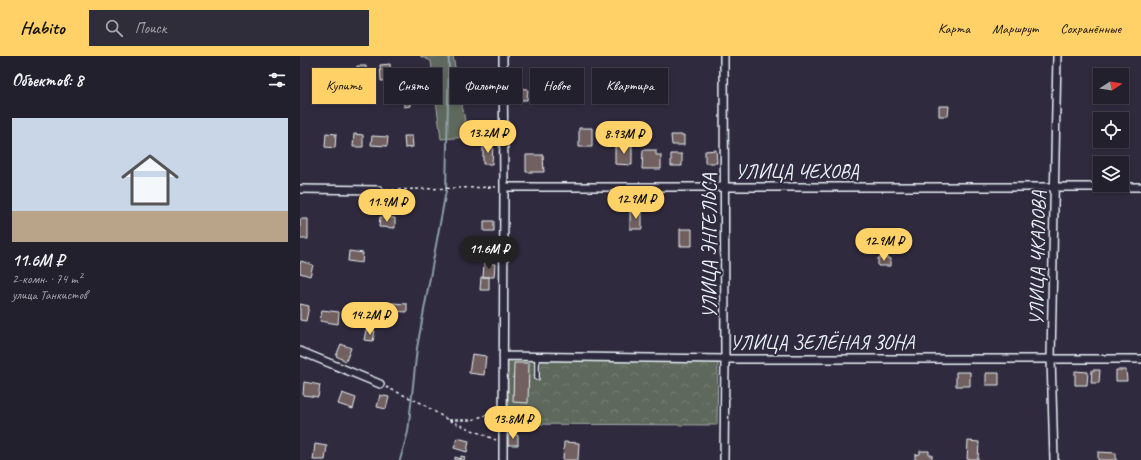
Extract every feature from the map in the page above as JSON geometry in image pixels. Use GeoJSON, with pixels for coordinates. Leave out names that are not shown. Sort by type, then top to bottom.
{"type":"FeatureCollection","features":[{"type":"Feature","properties":{"kind":"street"},"geometry":{"type":"LineString","coordinates":[[503,56],[503,460]]}},
{"type":"Feature","properties":{"kind":"street","name":"УЛИЦА ЭНГЕЛЬСА"},"geometry":{"type":"LineString","coordinates":[[724,56],[724,460]]}},
{"type":"Feature","properties":{"kind":"street","name":"УЛИЦА ЧКАЛОВА"},"geometry":{"type":"LineString","coordinates":[[1054,460],[1051,358],[1057,56]]}},
{"type":"Feature","properties":{"kind":"street","name":"УЛИЦА ЧЕХОВА"},"geometry":{"type":"LineString","coordinates":[[504,187],[1141,187]]}},
{"type":"Feature","properties":{"kind":"street"},"geometry":{"type":"LineString","coordinates":[[300,189],[379,190]]}},
{"type":"Feature","properties":{"kind":"street"},"geometry":{"type":"LineString","coordinates":[[300,351],[380,384]]}},
{"type":"Feature","properties":{"kind":"street","name":"УЛИЦА ЗЕЛЁНАЯ ЗОНА"},"geometry":{"type":"LineString","coordinates":[[503,356],[725,359],[1141,359]]}},
{"type":"Feature","properties":{"kind":"lane"},"geometry":{"type":"LineString","coordinates":[[537,356],[537,378]]}},
{"type":"Feature","properties":{"kind":"path"},"geometry":{"type":"LineString","coordinates":[[379,190],[504,187]]}},
{"type":"Feature","properties":{"kind":"path"},"geometry":{"type":"LineString","coordinates":[[380,384],[421,403],[448,420],[503,443]]}},
{"type":"Feature","properties":{"kind":"path"},"geometry":{"type":"LineString","coordinates":[[448,420],[472,420],[503,408]]}},
{"type":"Feature","properties":{"kind":"green space"},"geometry":{"type":"Polygon","coordinates":[[[420,56],[453,56],[455,68],[450,68],[450,104],[462,104],[468,137],[441,139],[437,104],[442,104],[442,68],[432,68],[431,61],[420,56]]]}},
{"type":"Feature","properties":{"kind":"green space"},"geometry":{"type":"Polygon","coordinates":[[[507,360],[718,362],[717,425],[509,424],[507,360]]]}},
{"type":"Feature","properties":{"kind":"building"},"geometry":{"type":"Polygon","coordinates":[[[390,64],[390,68],[384,68],[384,81],[381,81],[380,65],[390,64]]]}},
{"type":"Feature","properties":{"kind":"building"},"geometry":{"type":"Polygon","coordinates":[[[357,66],[366,66],[366,68],[357,68],[357,66]]]}},
{"type":"Feature","properties":{"kind":"building"},"geometry":{"type":"Polygon","coordinates":[[[522,89],[528,89],[527,100],[522,100],[522,89]]]}},
{"type":"Feature","properties":{"kind":"building"},"geometry":{"type":"Polygon","coordinates":[[[404,104],[410,104],[410,106],[404,107],[404,104]]]}},
{"type":"Feature","properties":{"kind":"building"},"geometry":{"type":"Polygon","coordinates":[[[939,106],[949,106],[948,116],[939,116],[939,106]]]}},
{"type":"Feature","properties":{"kind":"building"},"geometry":{"type":"Polygon","coordinates":[[[579,128],[592,128],[592,147],[579,147],[579,128]]]}},
{"type":"Feature","properties":{"kind":"building"},"geometry":{"type":"Polygon","coordinates":[[[326,133],[336,134],[335,148],[325,147],[326,133]]]}},
{"type":"Feature","properties":{"kind":"building"},"geometry":{"type":"Polygon","coordinates":[[[354,134],[363,135],[363,147],[353,147],[354,134]]]}},
{"type":"Feature","properties":{"kind":"building"},"geometry":{"type":"Polygon","coordinates":[[[671,135],[684,135],[684,145],[672,145],[671,135]]]}},
{"type":"Feature","properties":{"kind":"building"},"geometry":{"type":"Polygon","coordinates":[[[372,136],[388,137],[387,146],[371,145],[372,136]]]}},
{"type":"Feature","properties":{"kind":"building"},"geometry":{"type":"Polygon","coordinates":[[[404,136],[412,136],[413,147],[405,148],[404,136]]]}},
{"type":"Feature","properties":{"kind":"building"},"geometry":{"type":"Polygon","coordinates":[[[483,145],[493,145],[492,164],[483,164],[483,145]]]}},
{"type":"Feature","properties":{"kind":"building"},"geometry":{"type":"Polygon","coordinates":[[[615,146],[632,146],[632,165],[615,164],[615,146]]]}},
{"type":"Feature","properties":{"kind":"building"},"geometry":{"type":"Polygon","coordinates":[[[643,150],[656,150],[656,155],[661,155],[661,169],[642,169],[643,150]]]}},
{"type":"Feature","properties":{"kind":"building"},"geometry":{"type":"Polygon","coordinates":[[[716,150],[717,163],[705,163],[705,151],[716,150]]]}},
{"type":"Feature","properties":{"kind":"building"},"geometry":{"type":"Polygon","coordinates":[[[671,154],[682,154],[682,166],[671,166],[671,154]]]}},
{"type":"Feature","properties":{"kind":"building"},"geometry":{"type":"Polygon","coordinates":[[[526,155],[543,155],[544,172],[526,172],[526,155]]]}},
{"type":"Feature","properties":{"kind":"building"},"geometry":{"type":"Polygon","coordinates":[[[630,212],[642,212],[642,229],[630,229],[630,212]]]}},
{"type":"Feature","properties":{"kind":"building"},"geometry":{"type":"Polygon","coordinates":[[[380,217],[395,218],[395,228],[379,227],[380,217]]]}},
{"type":"Feature","properties":{"kind":"building"},"geometry":{"type":"Polygon","coordinates":[[[300,219],[308,219],[308,239],[300,239],[300,219]]]}},
{"type":"Feature","properties":{"kind":"building"},"geometry":{"type":"Polygon","coordinates":[[[484,221],[494,221],[494,231],[484,231],[484,221]]]}},
{"type":"Feature","properties":{"kind":"building"},"geometry":{"type":"Polygon","coordinates":[[[680,229],[692,229],[692,246],[680,246],[680,229]]]}},
{"type":"Feature","properties":{"kind":"building"},"geometry":{"type":"Polygon","coordinates":[[[349,251],[363,253],[362,263],[348,261],[349,251]]]}},
{"type":"Feature","properties":{"kind":"building"},"geometry":{"type":"Polygon","coordinates":[[[878,258],[890,258],[890,266],[878,266],[878,258]]]}},
{"type":"Feature","properties":{"kind":"building"},"geometry":{"type":"Polygon","coordinates":[[[301,261],[313,265],[310,276],[300,273],[301,261]]]}},
{"type":"Feature","properties":{"kind":"building"},"geometry":{"type":"Polygon","coordinates":[[[484,263],[495,264],[494,277],[483,277],[484,263]]]}},
{"type":"Feature","properties":{"kind":"building"},"geometry":{"type":"Polygon","coordinates":[[[481,277],[489,277],[489,290],[480,290],[481,277]]]}},
{"type":"Feature","properties":{"kind":"building"},"geometry":{"type":"Polygon","coordinates":[[[392,303],[407,304],[407,312],[391,311],[392,303]]]}},
{"type":"Feature","properties":{"kind":"building"},"geometry":{"type":"Polygon","coordinates":[[[300,304],[309,306],[306,321],[300,320],[300,304]]]}},
{"type":"Feature","properties":{"kind":"building"},"geometry":{"type":"Polygon","coordinates":[[[322,310],[339,312],[338,324],[320,321],[322,310]]]}},
{"type":"Feature","properties":{"kind":"building"},"geometry":{"type":"Polygon","coordinates":[[[366,330],[375,331],[373,341],[364,340],[366,330]]]}},
{"type":"Feature","properties":{"kind":"building"},"geometry":{"type":"Polygon","coordinates":[[[341,344],[351,348],[346,361],[336,356],[341,344]]]}},
{"type":"Feature","properties":{"kind":"building"},"geometry":{"type":"Polygon","coordinates":[[[472,354],[486,356],[484,375],[469,373],[472,354]]]}},
{"type":"Feature","properties":{"kind":"building"},"geometry":{"type":"Polygon","coordinates":[[[514,363],[529,363],[528,403],[513,402],[514,363]]]}},
{"type":"Feature","properties":{"kind":"building"},"geometry":{"type":"Polygon","coordinates":[[[1092,370],[1100,370],[1099,383],[1091,383],[1092,370]]]}},
{"type":"Feature","properties":{"kind":"building"},"geometry":{"type":"Polygon","coordinates":[[[1116,370],[1126,370],[1127,381],[1116,381],[1116,370]]]}},
{"type":"Feature","properties":{"kind":"building"},"geometry":{"type":"Polygon","coordinates":[[[1075,371],[1088,372],[1087,385],[1075,385],[1075,371]]]}},
{"type":"Feature","properties":{"kind":"building"},"geometry":{"type":"Polygon","coordinates":[[[956,372],[970,372],[970,386],[956,386],[956,372]]]}},
{"type":"Feature","properties":{"kind":"building"},"geometry":{"type":"Polygon","coordinates":[[[986,373],[999,373],[999,385],[986,385],[986,373]]]}},
{"type":"Feature","properties":{"kind":"building"},"geometry":{"type":"Polygon","coordinates":[[[304,382],[320,385],[318,397],[303,395],[304,382]]]}},
{"type":"Feature","properties":{"kind":"building"},"geometry":{"type":"Polygon","coordinates":[[[342,393],[356,398],[353,409],[338,404],[342,393]]]}},
{"type":"Feature","properties":{"kind":"building"},"geometry":{"type":"Polygon","coordinates":[[[380,395],[389,397],[386,409],[377,407],[380,395]]]}},
{"type":"Feature","properties":{"kind":"building"},"geometry":{"type":"Polygon","coordinates":[[[508,435],[518,435],[518,445],[508,445],[508,435]]]}},
{"type":"Feature","properties":{"kind":"building"},"geometry":{"type":"Polygon","coordinates":[[[457,438],[469,441],[467,452],[454,448],[457,438]]]}},
{"type":"Feature","properties":{"kind":"building"},"geometry":{"type":"Polygon","coordinates":[[[968,441],[979,442],[978,459],[967,459],[968,441]]]}},
{"type":"Feature","properties":{"kind":"building"},"geometry":{"type":"Polygon","coordinates":[[[564,442],[579,443],[578,460],[563,460],[564,442]]]}},
{"type":"Feature","properties":{"kind":"building"},"geometry":{"type":"Polygon","coordinates":[[[315,444],[327,446],[325,460],[313,460],[315,444]]]}},
{"type":"Feature","properties":{"kind":"building"},"geometry":{"type":"Polygon","coordinates":[[[920,451],[929,451],[929,455],[932,455],[932,460],[915,460],[915,455],[920,454],[920,451]]]}},
{"type":"Feature","properties":{"kind":"building"},"geometry":{"type":"Polygon","coordinates":[[[1098,452],[1116,453],[1116,460],[1098,460],[1098,452]]]}},
{"type":"Feature","properties":{"kind":"building"},"geometry":{"type":"Polygon","coordinates":[[[461,456],[465,457],[464,460],[455,460],[455,457],[461,459],[461,456]]]}},
{"type":"Feature","properties":{"kind":"waterway"},"geometry":{"type":"LineString","coordinates":[[400,460],[408,432],[417,348],[446,191],[449,56]]}}]}
